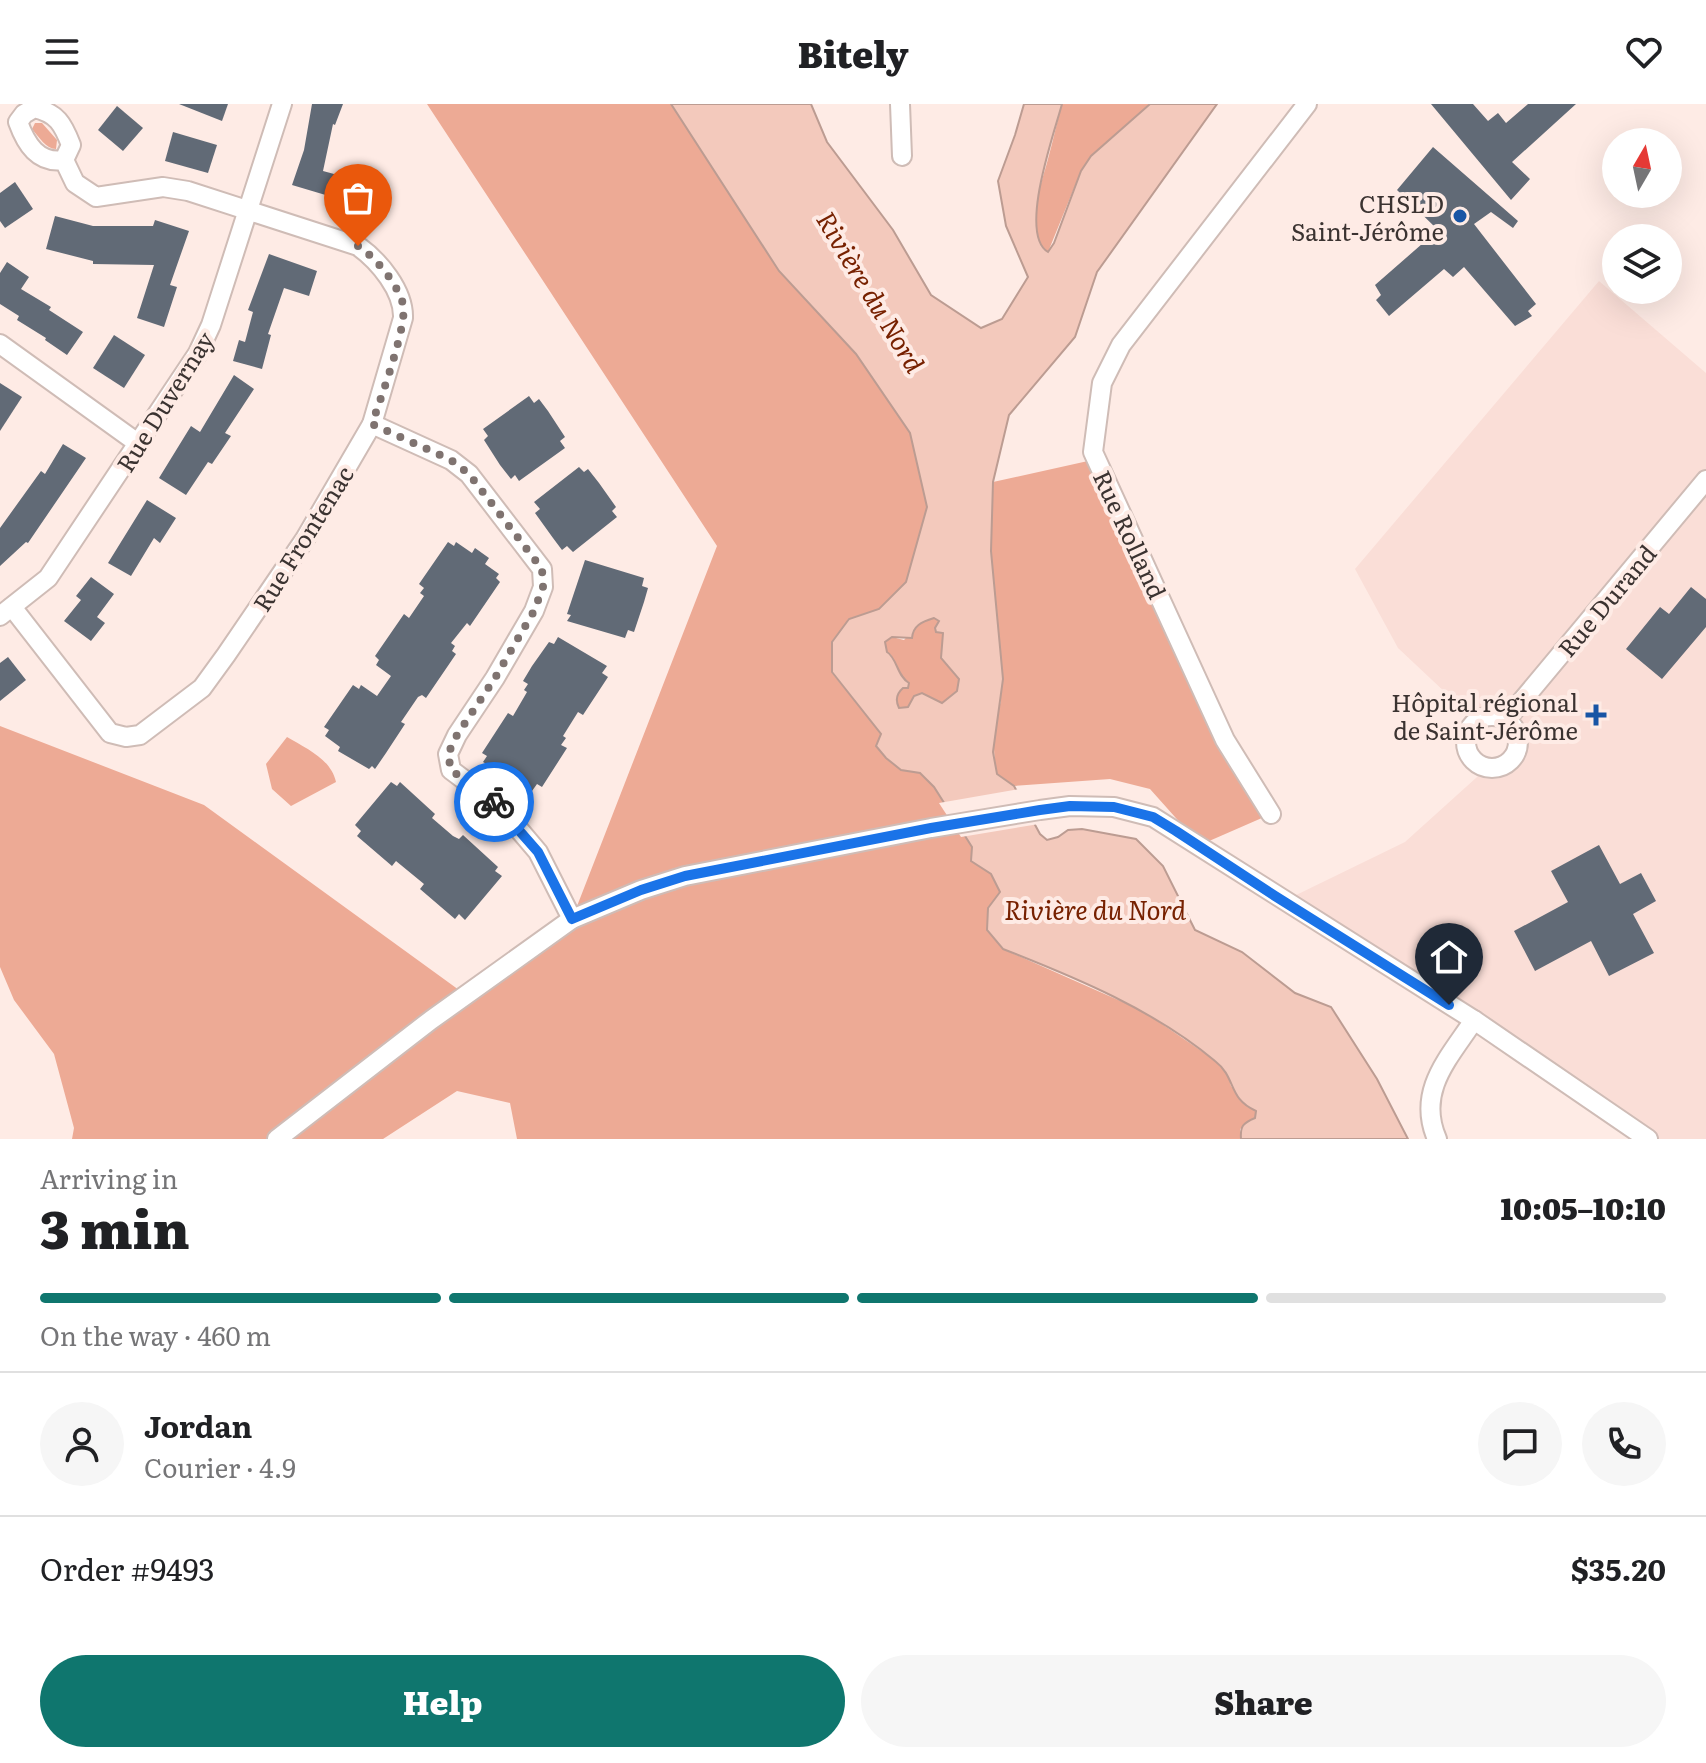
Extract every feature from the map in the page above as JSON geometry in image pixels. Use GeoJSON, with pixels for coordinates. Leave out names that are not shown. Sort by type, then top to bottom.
{"type":"FeatureCollection","features":[{"type":"Feature","properties":{"kind":"street","name":"Rue Duvernay"},"geometry":{"type":"LineString","coordinates":[[6,612],[48,578],[198,353],[211,325],[282,104]]}},
{"type":"Feature","properties":{"kind":"street"},"geometry":{"type":"LineString","coordinates":[[900,104],[902,156]]}},
{"type":"Feature","properties":{"kind":"street","name":"Rue Rolland"},"geometry":{"type":"LineString","coordinates":[[1271,814],[1225,740],[1093,452],[1102,383],[1121,345],[1307,104]]}},
{"type":"Feature","properties":{"kind":"street","name":"Rue Frontenac"},"geometry":{"type":"LineString","coordinates":[[6,612],[110,733],[126,737],[140,735],[202,688],[305,539],[372,424],[403,318],[403,306],[397,291],[368,253],[358,246],[214,197],[163,187],[96,197],[75,183],[64,160]]}},
{"type":"Feature","properties":{"kind":"street"},"geometry":{"type":"LineString","coordinates":[[0,344],[139,444]]}},
{"type":"Feature","properties":{"kind":"street"},"geometry":{"type":"LineString","coordinates":[[372,424],[451,460],[469,474],[542,569],[543,587],[534,611],[448,754],[451,770],[499,806],[538,852],[572,919]]}},
{"type":"Feature","properties":{"kind":"street","name":"Rue Durand"},"geometry":{"type":"LineString","coordinates":[[1506,720],[1706,480]]}},
{"type":"Feature","properties":{"kind":"street"},"geometry":{"type":"LineString","coordinates":[[277,1139],[431,1020],[572,919],[641,890],[685,876],[931,828],[1070,806],[1114,807],[1153,817],[1474,1020],[1648,1139]]}},
{"type":"Feature","properties":{"kind":"street"},"geometry":{"type":"LineString","coordinates":[[1437,1139],[1429,1111],[1435,1079],[1474,1020]]}},
{"type":"Feature","properties":{"kind":"shaded area"},"geometry":{"type":"Polygon","coordinates":[[[427,104],[671,104],[779,271],[856,354],[910,433],[927,507],[906,582],[879,609],[848,619],[832,673],[882,734],[901,769],[920,773],[934,787],[972,847],[971,861],[991,874],[1000,892],[988,908],[1003,949],[1143,1011],[1216,1061],[1228,1074],[1231,1086],[1256,1111],[1255,1118],[1240,1129],[1241,1139],[517,1139],[510,1103],[457,1091],[383,1139],[72,1139],[74,1128],[54,1054],[14,1000],[0,967],[0,726],[204,805],[459,990],[572,919],[717,546],[427,104]]]}},
{"type":"Feature","properties":{"kind":"shaded area"},"geometry":{"type":"Polygon","coordinates":[[[1062,104],[1150,104],[1091,156],[1081,171],[1048,252],[1036,234],[1036,208],[1062,104]]]}},
{"type":"Feature","properties":{"kind":"shaded area"},"geometry":{"type":"Polygon","coordinates":[[[35,123],[42,123],[57,140],[56,149],[46,145],[32,129],[35,123]]]}},
{"type":"Feature","properties":{"kind":"shaded area","name":"Hôpital régional de Saint-Jérôme"},"geometry":{"type":"Polygon","coordinates":[[[1599,281],[1602,284],[1602,304],[1626,304],[1706,373],[1706,1139],[1648,1139],[1290,898],[1405,842],[1487,768],[1501,768],[1515,756],[1519,737],[1506,720],[1464,710],[1398,648],[1355,569],[1599,281]]]}},
{"type":"Feature","properties":{"kind":"shaded area"},"geometry":{"type":"Polygon","coordinates":[[[1097,459],[1271,814],[1200,845],[1150,789],[1110,779],[1014,786],[997,774],[994,737],[1001,701],[991,551],[993,482],[1097,459]]]}},
{"type":"Feature","properties":{"kind":"shaded area"},"geometry":{"type":"Polygon","coordinates":[[[934,618],[940,621],[936,632],[943,633],[941,658],[959,679],[957,691],[942,703],[914,697],[908,707],[899,708],[896,698],[904,681],[887,653],[885,642],[892,637],[904,640],[922,621],[934,618]]]}},
{"type":"Feature","properties":{"kind":"shaded area"},"geometry":{"type":"Polygon","coordinates":[[[287,737],[324,761],[336,782],[291,806],[272,789],[266,764],[287,737]]]}},
{"type":"Feature","properties":{"kind":"water","name":"Rivière du Nord"},"geometry":{"type":"Polygon","coordinates":[[[671,104],[811,104],[827,142],[893,230],[931,295],[981,328],[1002,319],[1028,277],[1006,226],[998,181],[1024,104],[1062,104],[1037,205],[1036,226],[1040,242],[1048,252],[1081,171],[1091,156],[1150,104],[1217,104],[1097,272],[1075,337],[1009,415],[993,482],[991,551],[1003,679],[993,752],[997,774],[1014,786],[1040,834],[1047,840],[1068,830],[1082,829],[1136,839],[1163,866],[1195,930],[1242,952],[1295,993],[1331,1007],[1377,1079],[1408,1139],[1241,1139],[1243,1126],[1255,1118],[1256,1111],[1240,1100],[1227,1074],[1215,1061],[1141,1011],[1087,984],[1003,949],[987,930],[988,908],[1000,892],[991,874],[971,861],[972,847],[934,787],[920,773],[901,770],[876,746],[881,734],[832,672],[832,642],[849,619],[879,609],[906,582],[927,507],[910,433],[856,354],[779,271],[671,104]],[[934,618],[922,623],[914,630],[912,638],[892,637],[885,642],[887,652],[909,683],[908,688],[903,688],[898,695],[899,708],[908,707],[914,696],[922,693],[942,703],[957,691],[959,679],[941,658],[943,633],[936,632],[935,628],[939,621],[934,618]]]}},
{"type":"Feature","properties":{"kind":"pier"},"geometry":{"type":"Polygon","coordinates":[[[1020,789],[1039,824],[961,837],[939,803],[1020,789]]]}},
{"type":"Feature","properties":{"kind":"building"},"geometry":{"type":"Polygon","coordinates":[[[179,104],[228,104],[222,121],[179,104]]]}},
{"type":"Feature","properties":{"kind":"building"},"geometry":{"type":"Polygon","coordinates":[[[312,104],[343,104],[333,124],[323,171],[345,177],[339,199],[292,185],[304,150],[312,104]]]}},
{"type":"Feature","properties":{"kind":"building"},"geometry":{"type":"Polygon","coordinates":[[[1431,104],[1473,104],[1488,121],[1498,113],[1506,123],[1528,104],[1576,104],[1512,162],[1530,179],[1511,200],[1431,104]]]}},
{"type":"Feature","properties":{"kind":"building"},"geometry":{"type":"Polygon","coordinates":[[[117,106],[143,128],[123,151],[98,130],[117,106]]]}},
{"type":"Feature","properties":{"kind":"building"},"geometry":{"type":"Polygon","coordinates":[[[173,132],[217,145],[208,173],[165,161],[173,132]]]}},
{"type":"Feature","properties":{"kind":"building","name":"CHSLD Saint-Jérôme"},"geometry":{"type":"Polygon","coordinates":[[[1433,147],[1518,221],[1513,228],[1491,212],[1474,224],[1536,304],[1528,311],[1532,316],[1515,326],[1464,267],[1453,277],[1444,269],[1389,316],[1376,300],[1381,295],[1375,285],[1438,230],[1397,190],[1433,147]]]}},
{"type":"Feature","properties":{"kind":"building"},"geometry":{"type":"Polygon","coordinates":[[[15,182],[33,209],[5,228],[0,221],[0,193],[15,182]]]}},
{"type":"Feature","properties":{"kind":"building"},"geometry":{"type":"Polygon","coordinates":[[[55,216],[93,226],[153,226],[155,220],[189,231],[170,285],[177,287],[164,327],[137,318],[154,265],[93,264],[93,261],[46,249],[55,216]]]}},
{"type":"Feature","properties":{"kind":"building"},"geometry":{"type":"Polygon","coordinates":[[[269,254],[317,271],[309,296],[284,288],[268,334],[271,335],[262,369],[233,361],[239,340],[245,342],[253,312],[248,310],[269,254]]]}},
{"type":"Feature","properties":{"kind":"building"},"geometry":{"type":"Polygon","coordinates":[[[7,262],[29,277],[21,289],[83,332],[67,355],[17,320],[19,316],[0,304],[0,273],[7,262]]]}},
{"type":"Feature","properties":{"kind":"building"},"geometry":{"type":"Polygon","coordinates":[[[114,335],[145,355],[124,388],[93,368],[114,335]]]}},
{"type":"Feature","properties":{"kind":"building"},"geometry":{"type":"Polygon","coordinates":[[[234,375],[254,389],[225,433],[231,436],[212,464],[208,462],[186,495],[159,478],[191,426],[200,432],[234,375]]]}},
{"type":"Feature","properties":{"kind":"building"},"geometry":{"type":"Polygon","coordinates":[[[0,383],[22,397],[0,431],[0,383]]]}},
{"type":"Feature","properties":{"kind":"building"},"geometry":{"type":"Polygon","coordinates":[[[529,396],[534,403],[539,399],[548,411],[565,437],[560,441],[565,448],[519,481],[515,475],[511,479],[500,465],[484,440],[488,436],[483,429],[529,396]]]}},
{"type":"Feature","properties":{"kind":"building"},"geometry":{"type":"Polygon","coordinates":[[[63,444],[86,458],[28,543],[0,566],[0,528],[41,471],[45,474],[63,444]]]}},
{"type":"Feature","properties":{"kind":"building"},"geometry":{"type":"Polygon","coordinates":[[[579,467],[584,472],[588,469],[599,483],[616,507],[612,511],[617,517],[573,552],[567,546],[562,550],[535,513],[540,509],[534,502],[579,467]]]}},
{"type":"Feature","properties":{"kind":"building"},"geometry":{"type":"Polygon","coordinates":[[[147,500],[176,518],[160,543],[154,538],[131,576],[108,563],[147,500]]]}},
{"type":"Feature","properties":{"kind":"building"},"geometry":{"type":"Polygon","coordinates":[[[448,542],[454,546],[456,542],[472,553],[475,548],[489,558],[485,564],[499,574],[496,578],[500,582],[470,626],[467,623],[451,643],[455,646],[452,651],[456,654],[426,698],[422,695],[418,697],[386,753],[375,769],[372,766],[369,769],[338,751],[340,747],[325,736],[329,730],[324,727],[353,685],[359,689],[361,685],[377,696],[391,676],[376,665],[379,660],[375,656],[404,614],[409,618],[424,596],[420,593],[424,588],[419,584],[448,542]]]}},
{"type":"Feature","properties":{"kind":"building"},"geometry":{"type":"Polygon","coordinates":[[[585,560],[644,578],[642,586],[648,588],[644,602],[634,632],[628,630],[625,638],[567,621],[585,560]]]}},
{"type":"Feature","properties":{"kind":"building"},"geometry":{"type":"Polygon","coordinates":[[[91,577],[114,594],[97,617],[105,623],[91,641],[64,621],[81,600],[76,596],[91,577]]]}},
{"type":"Feature","properties":{"kind":"building"},"geometry":{"type":"Polygon","coordinates":[[[1691,587],[1706,599],[1706,627],[1662,679],[1626,649],[1660,607],[1669,614],[1691,587]]]}},
{"type":"Feature","properties":{"kind":"building"},"geometry":{"type":"Polygon","coordinates":[[[558,637],[607,666],[602,673],[608,677],[583,715],[578,712],[563,736],[566,738],[561,745],[567,748],[542,787],[537,784],[532,791],[483,762],[487,756],[482,753],[508,713],[513,716],[527,692],[524,690],[528,684],[523,681],[532,666],[549,642],[554,644],[558,637]]]}},
{"type":"Feature","properties":{"kind":"building"},"geometry":{"type":"Polygon","coordinates":[[[8,657],[26,680],[0,701],[0,663],[8,657]]]}},
{"type":"Feature","properties":{"kind":"building"},"geometry":{"type":"Polygon","coordinates":[[[391,782],[397,786],[400,782],[435,814],[432,818],[453,836],[459,839],[463,835],[498,867],[495,871],[502,876],[465,920],[459,914],[455,919],[420,889],[424,884],[396,861],[392,866],[357,836],[361,831],[355,825],[391,782]]]}},
{"type":"Feature","properties":{"kind":"building"},"geometry":{"type":"Polygon","coordinates":[[[1599,845],[1620,884],[1641,873],[1656,901],[1633,914],[1654,953],[1609,976],[1591,941],[1535,971],[1514,931],[1568,902],[1551,871],[1599,845]]]}},
{"type":"Feature","properties":{"kind":"way so far"},"geometry":{"type":"LineString","coordinates":[[358,246],[383,271],[403,306],[403,318],[372,424],[451,460],[469,474],[542,569],[543,587],[534,611],[448,754],[451,770],[463,782],[494,802]]}},
{"type":"Feature","properties":{"kind":"place","name":"CHSLD Saint-Jérôme"},"geometry":{"type":"Point","coordinates":[1460,216]}},
{"type":"Feature","properties":{"kind":"place","name":"Hôpital régional de Saint-Jérôme"},"geometry":{"type":"Point","coordinates":[1596,715]}},
{"type":"Feature","properties":{"kind":"route"},"geometry":{"type":"LineString","coordinates":[[494,802],[538,852],[572,919],[641,890],[685,876],[1040,810],[1070,806],[1114,807],[1153,817],[1449,1005]]}}]}
